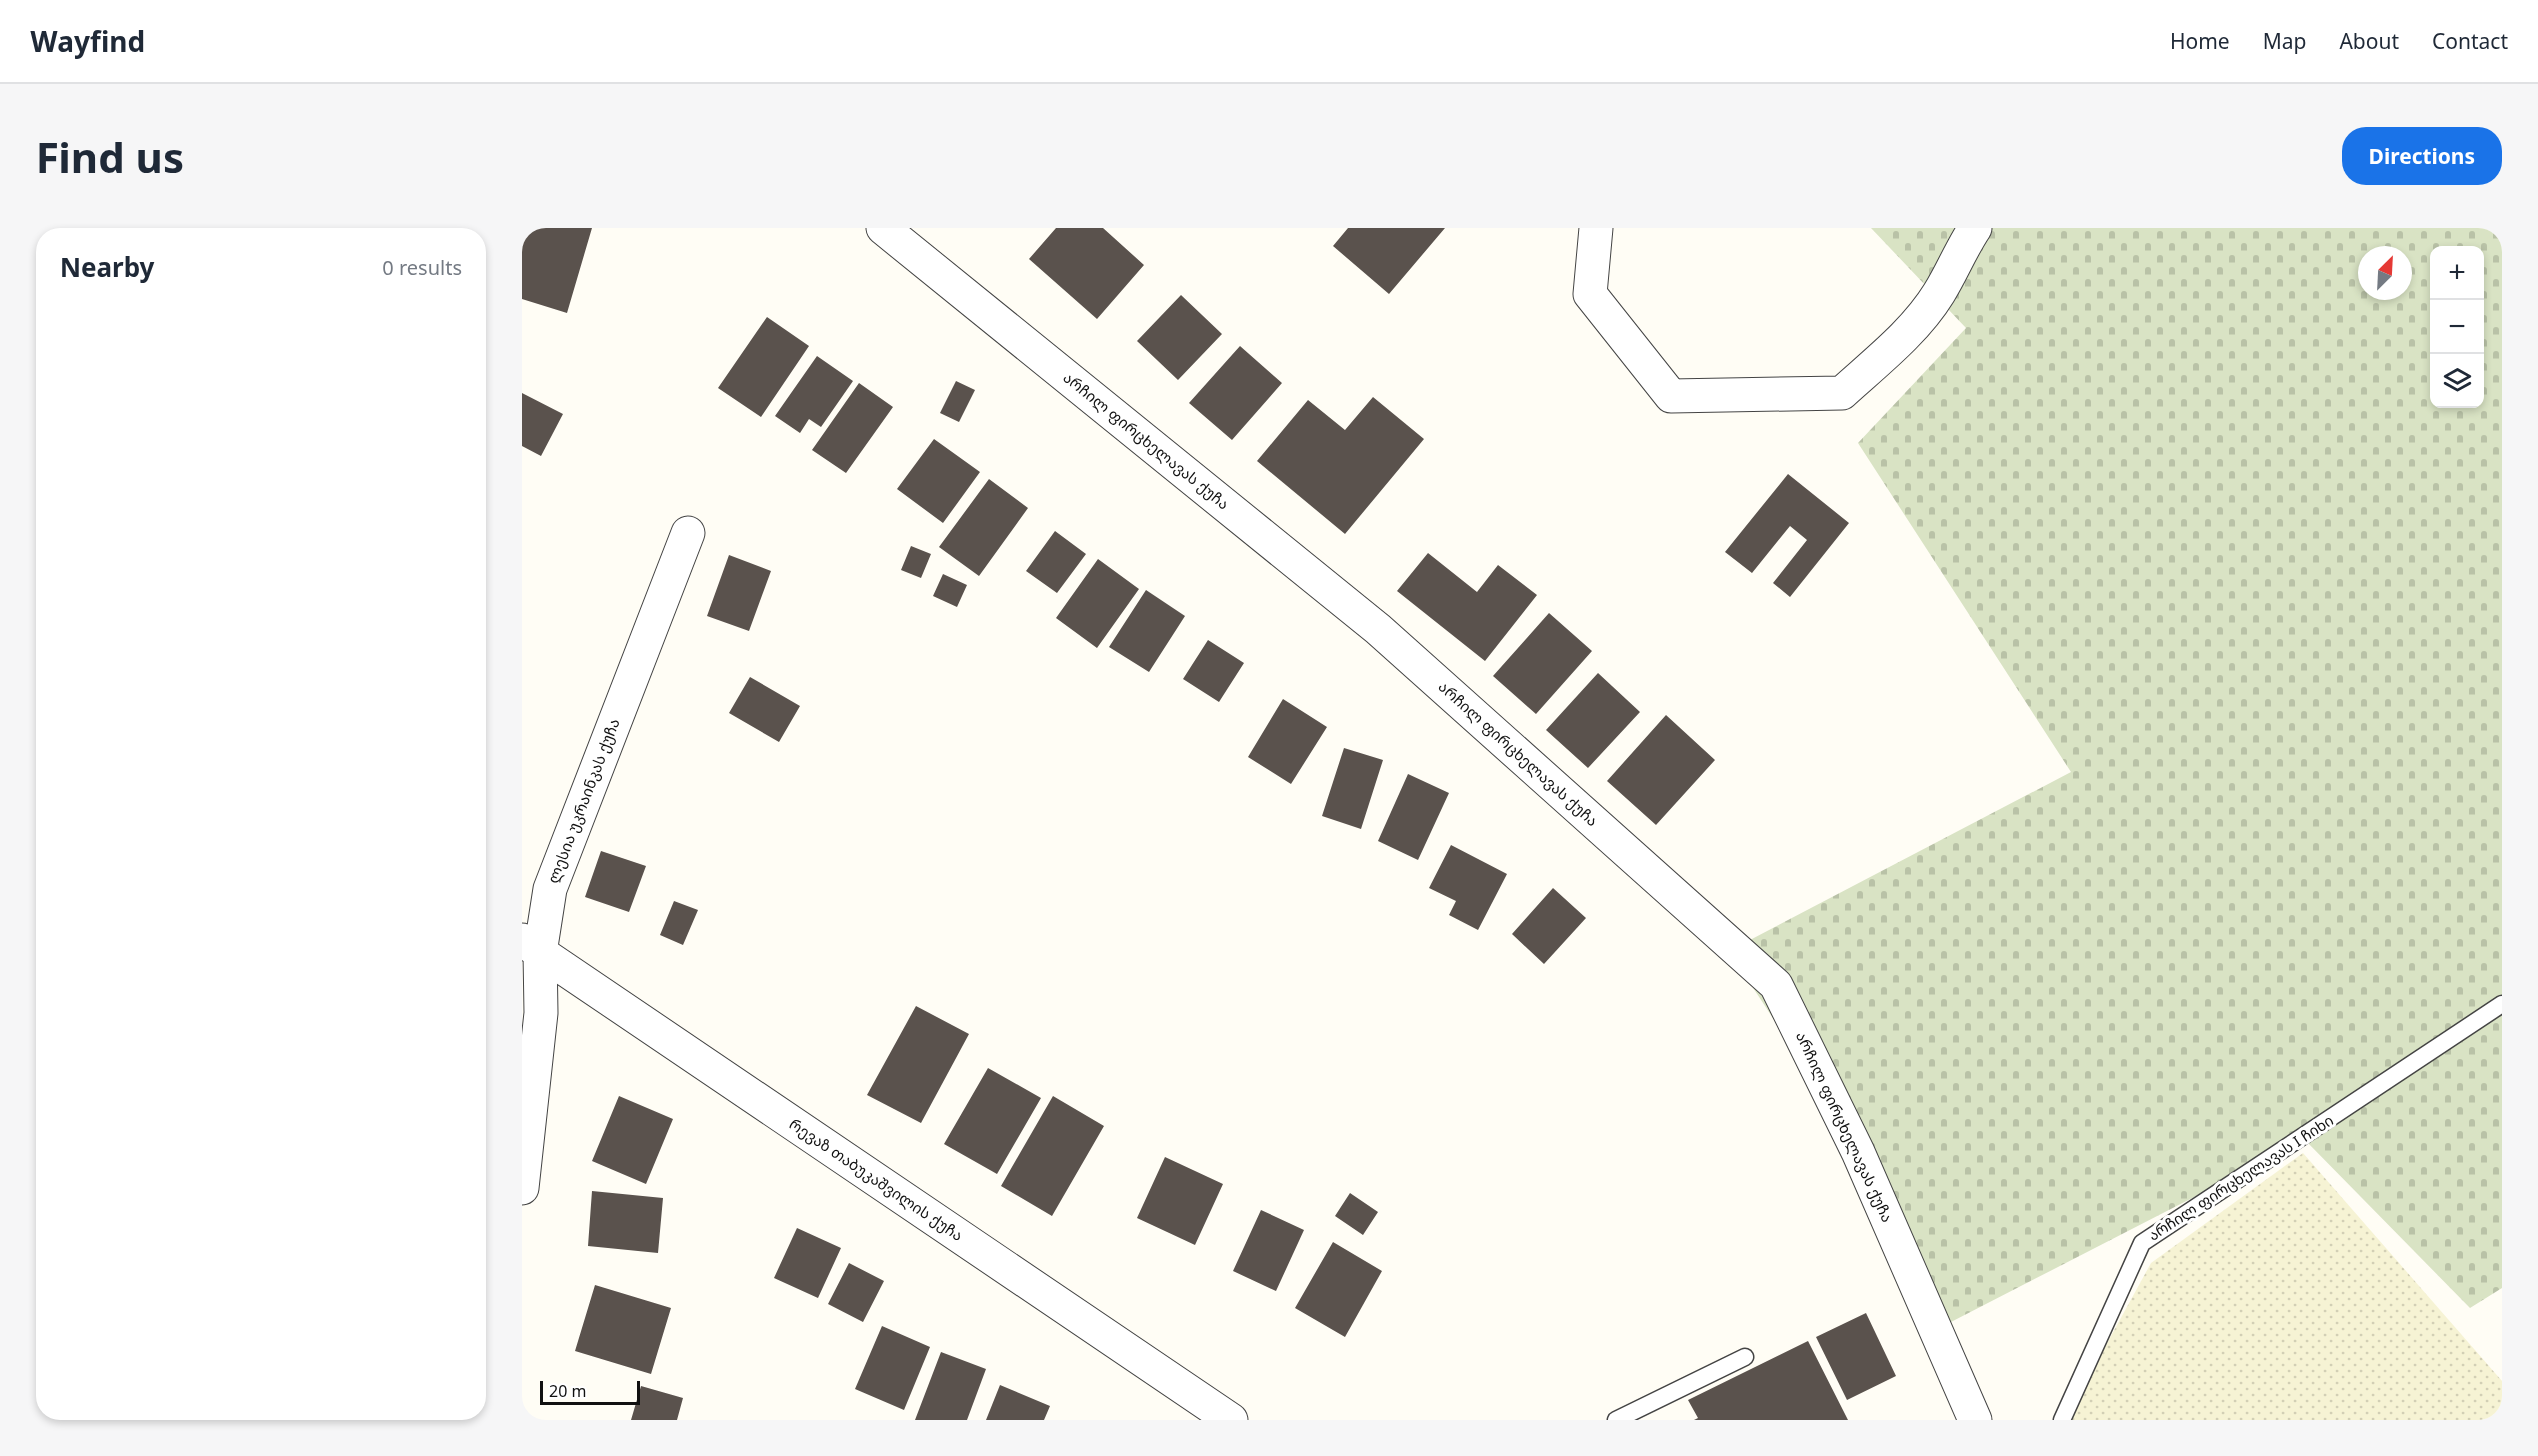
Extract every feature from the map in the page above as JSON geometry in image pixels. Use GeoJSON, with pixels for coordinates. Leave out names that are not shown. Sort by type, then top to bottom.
{"type":"FeatureCollection","features":[{"type":"Feature","properties":{"kind":"street","name":"არჩილ ფირცხელავას ქუჩა"},"geometry":{"type":"LineString","coordinates":[[882,228],[1378,629],[1776,985],[1858,1152],[1975,1420]]}},
{"type":"Feature","properties":{"kind":"street"},"geometry":{"type":"LineString","coordinates":[[1596,228],[1590,294],[1671,396],[1842,393],[1909,332],[1939,294],[1960,251],[1975,228]]}},
{"type":"Feature","properties":{"kind":"street","name":"ლესია უკრაინკას ქუჩა"},"geometry":{"type":"LineString","coordinates":[[522,1188],[541,1013],[531,946],[550,889],[688,533]]}},
{"type":"Feature","properties":{"kind":"street","name":"რევაზ თაბუკაშვილის ქუჩა"},"geometry":{"type":"LineString","coordinates":[[531,946],[1231,1420]]}},
{"type":"Feature","properties":{"kind":"lane","name":"არჩილ ფირცხელავას I ჩიხი"},"geometry":{"type":"LineString","coordinates":[[2062,1420],[2142,1243],[2502,1004]]}},
{"type":"Feature","properties":{"kind":"lane"},"geometry":{"type":"LineString","coordinates":[[1616,1420],[1745,1357]]}},
{"type":"Feature","properties":{"kind":"shaded area"},"geometry":{"type":"Polygon","coordinates":[[[2303,1153],[2502,1381],[2502,1420],[2065,1420],[2151,1263],[2303,1153]]]}},
{"type":"Feature","properties":{"kind":"green space"},"geometry":{"type":"Polygon","coordinates":[[[1871,228],[2502,228],[2502,1288],[2470,1308],[2305,1140],[1951,1322],[1850,1136],[1729,951],[2071,772],[1858,443],[1966,328],[1871,228]]]}},
{"type":"Feature","properties":{"kind":"building"},"geometry":{"type":"Polygon","coordinates":[[[522,228],[592,228],[567,313],[522,299],[522,228]]]}},
{"type":"Feature","properties":{"kind":"building"},"geometry":{"type":"Polygon","coordinates":[[[1056,228],[1103,228],[1144,265],[1097,319],[1029,259],[1056,228]]]}},
{"type":"Feature","properties":{"kind":"building"},"geometry":{"type":"Polygon","coordinates":[[[1348,228],[1445,228],[1389,294],[1333,246],[1348,228]]]}},
{"type":"Feature","properties":{"kind":"building"},"geometry":{"type":"Polygon","coordinates":[[[1181,295],[1222,334],[1178,380],[1137,341],[1181,295]]]}},
{"type":"Feature","properties":{"kind":"building"},"geometry":{"type":"Polygon","coordinates":[[[767,317],[809,346],[761,417],[718,388],[767,317]]]}},
{"type":"Feature","properties":{"kind":"building"},"geometry":{"type":"Polygon","coordinates":[[[1240,346],[1282,383],[1232,440],[1189,403],[1240,346]]]}},
{"type":"Feature","properties":{"kind":"building"},"geometry":{"type":"Polygon","coordinates":[[[817,356],[853,381],[821,427],[809,419],[800,433],[775,416],[817,356]]]}},
{"type":"Feature","properties":{"kind":"building"},"geometry":{"type":"Polygon","coordinates":[[[956,381],[975,390],[959,422],[940,413],[956,381]]]}},
{"type":"Feature","properties":{"kind":"building"},"geometry":{"type":"Polygon","coordinates":[[[859,383],[893,407],[846,473],[812,450],[859,383]]]}},
{"type":"Feature","properties":{"kind":"building"},"geometry":{"type":"Polygon","coordinates":[[[522,393],[563,414],[541,456],[522,446],[522,393]]]}},
{"type":"Feature","properties":{"kind":"building"},"geometry":{"type":"Polygon","coordinates":[[[1373,397],[1424,439],[1345,534],[1257,461],[1308,400],[1345,430],[1373,397]]]}},
{"type":"Feature","properties":{"kind":"building"},"geometry":{"type":"Polygon","coordinates":[[[934,439],[980,472],[943,523],[897,489],[934,439]]]}},
{"type":"Feature","properties":{"kind":"building"},"geometry":{"type":"Polygon","coordinates":[[[1788,474],[1849,523],[1790,597],[1773,583],[1807,540],[1790,526],[1752,573],[1725,552],[1788,474]]]}},
{"type":"Feature","properties":{"kind":"building"},"geometry":{"type":"Polygon","coordinates":[[[989,479],[1028,508],[979,576],[939,547],[989,479]]]}},
{"type":"Feature","properties":{"kind":"building"},"geometry":{"type":"Polygon","coordinates":[[[1055,531],[1086,554],[1057,593],[1026,571],[1055,531]]]}},
{"type":"Feature","properties":{"kind":"building"},"geometry":{"type":"Polygon","coordinates":[[[911,546],[931,554],[921,578],[901,570],[911,546]]]}},
{"type":"Feature","properties":{"kind":"building"},"geometry":{"type":"Polygon","coordinates":[[[1428,553],[1477,592],[1498,565],[1537,595],[1485,661],[1397,591],[1428,553]]]}},
{"type":"Feature","properties":{"kind":"building"},"geometry":{"type":"Polygon","coordinates":[[[729,555],[771,571],[749,631],[707,616],[729,555]]]}},
{"type":"Feature","properties":{"kind":"building"},"geometry":{"type":"Polygon","coordinates":[[[1098,559],[1139,589],[1097,648],[1056,618],[1098,559]]]}},
{"type":"Feature","properties":{"kind":"building"},"geometry":{"type":"Polygon","coordinates":[[[943,574],[967,585],[957,607],[933,596],[943,574]]]}},
{"type":"Feature","properties":{"kind":"building"},"geometry":{"type":"Polygon","coordinates":[[[1146,590],[1185,616],[1149,672],[1109,647],[1146,590]]]}},
{"type":"Feature","properties":{"kind":"building"},"geometry":{"type":"Polygon","coordinates":[[[1549,613],[1592,651],[1536,714],[1493,676],[1549,613]]]}},
{"type":"Feature","properties":{"kind":"building"},"geometry":{"type":"Polygon","coordinates":[[[1208,640],[1244,663],[1219,702],[1183,679],[1208,640]]]}},
{"type":"Feature","properties":{"kind":"building"},"geometry":{"type":"Polygon","coordinates":[[[1598,673],[1640,712],[1588,768],[1546,730],[1598,673]]]}},
{"type":"Feature","properties":{"kind":"building"},"geometry":{"type":"Polygon","coordinates":[[[750,677],[800,706],[779,742],[729,713],[750,677]]]}},
{"type":"Feature","properties":{"kind":"building"},"geometry":{"type":"Polygon","coordinates":[[[1283,699],[1327,727],[1291,784],[1248,757],[1283,699]]]}},
{"type":"Feature","properties":{"kind":"building"},"geometry":{"type":"Polygon","coordinates":[[[1666,715],[1715,760],[1656,825],[1607,781],[1666,715]]]}},
{"type":"Feature","properties":{"kind":"building"},"geometry":{"type":"Polygon","coordinates":[[[1344,748],[1383,760],[1361,829],[1322,816],[1344,748]]]}},
{"type":"Feature","properties":{"kind":"building"},"geometry":{"type":"Polygon","coordinates":[[[1408,774],[1449,793],[1418,860],[1378,841],[1408,774]]]}},
{"type":"Feature","properties":{"kind":"building"},"geometry":{"type":"Polygon","coordinates":[[[1451,845],[1507,874],[1478,930],[1449,915],[1456,901],[1429,888],[1451,845]]]}},
{"type":"Feature","properties":{"kind":"building"},"geometry":{"type":"Polygon","coordinates":[[[601,851],[646,866],[629,912],[585,897],[601,851]]]}},
{"type":"Feature","properties":{"kind":"building"},"geometry":{"type":"Polygon","coordinates":[[[1553,888],[1586,918],[1544,964],[1512,934],[1553,888]]]}},
{"type":"Feature","properties":{"kind":"building"},"geometry":{"type":"Polygon","coordinates":[[[674,901],[698,910],[683,945],[660,935],[674,901]]]}},
{"type":"Feature","properties":{"kind":"building"},"geometry":{"type":"Polygon","coordinates":[[[916,1006],[969,1034],[921,1123],[867,1095],[916,1006]]]}},
{"type":"Feature","properties":{"kind":"building"},"geometry":{"type":"Polygon","coordinates":[[[988,1068],[1041,1098],[997,1174],[944,1144],[988,1068]]]}},
{"type":"Feature","properties":{"kind":"building"},"geometry":{"type":"Polygon","coordinates":[[[619,1096],[673,1119],[646,1184],[592,1161],[619,1096]]]}},
{"type":"Feature","properties":{"kind":"building"},"geometry":{"type":"Polygon","coordinates":[[[1053,1096],[1104,1126],[1052,1216],[1001,1186],[1053,1096]]]}},
{"type":"Feature","properties":{"kind":"building"},"geometry":{"type":"Polygon","coordinates":[[[1165,1157],[1223,1184],[1195,1245],[1137,1218],[1165,1157]]]}},
{"type":"Feature","properties":{"kind":"building"},"geometry":{"type":"Polygon","coordinates":[[[592,1191],[663,1198],[658,1253],[588,1246],[592,1191]]]}},
{"type":"Feature","properties":{"kind":"building"},"geometry":{"type":"Polygon","coordinates":[[[1350,1193],[1378,1212],[1363,1235],[1335,1216],[1350,1193]]]}},
{"type":"Feature","properties":{"kind":"building"},"geometry":{"type":"Polygon","coordinates":[[[1261,1210],[1304,1230],[1276,1291],[1233,1271],[1261,1210]]]}},
{"type":"Feature","properties":{"kind":"building"},"geometry":{"type":"Polygon","coordinates":[[[797,1228],[841,1248],[818,1298],[774,1278],[797,1228]]]}},
{"type":"Feature","properties":{"kind":"building"},"geometry":{"type":"Polygon","coordinates":[[[1333,1242],[1382,1271],[1345,1337],[1295,1308],[1333,1242]]]}},
{"type":"Feature","properties":{"kind":"building"},"geometry":{"type":"Polygon","coordinates":[[[849,1263],[884,1281],[863,1322],[828,1304],[849,1263]]]}},
{"type":"Feature","properties":{"kind":"building"},"geometry":{"type":"Polygon","coordinates":[[[595,1285],[671,1308],[651,1374],[575,1351],[595,1285]]]}},
{"type":"Feature","properties":{"kind":"building"},"geometry":{"type":"Polygon","coordinates":[[[1866,1313],[1896,1376],[1847,1400],[1816,1337],[1866,1313]]]}},
{"type":"Feature","properties":{"kind":"building"},"geometry":{"type":"Polygon","coordinates":[[[882,1326],[930,1347],[904,1410],[855,1389],[882,1326]]]}},
{"type":"Feature","properties":{"kind":"building"},"geometry":{"type":"Polygon","coordinates":[[[1808,1341],[1848,1420],[1694,1420],[1698,1418],[1688,1400],[1808,1341]]]}},
{"type":"Feature","properties":{"kind":"building"},"geometry":{"type":"Polygon","coordinates":[[[941,1352],[986,1369],[967,1420],[915,1420],[941,1352]]]}},
{"type":"Feature","properties":{"kind":"building"},"geometry":{"type":"Polygon","coordinates":[[[1000,1385],[1050,1406],[1044,1420],[986,1420],[1000,1385]]]}},
{"type":"Feature","properties":{"kind":"building"},"geometry":{"type":"Polygon","coordinates":[[[641,1386],[683,1398],[677,1420],[631,1420],[641,1386]]]}}]}
